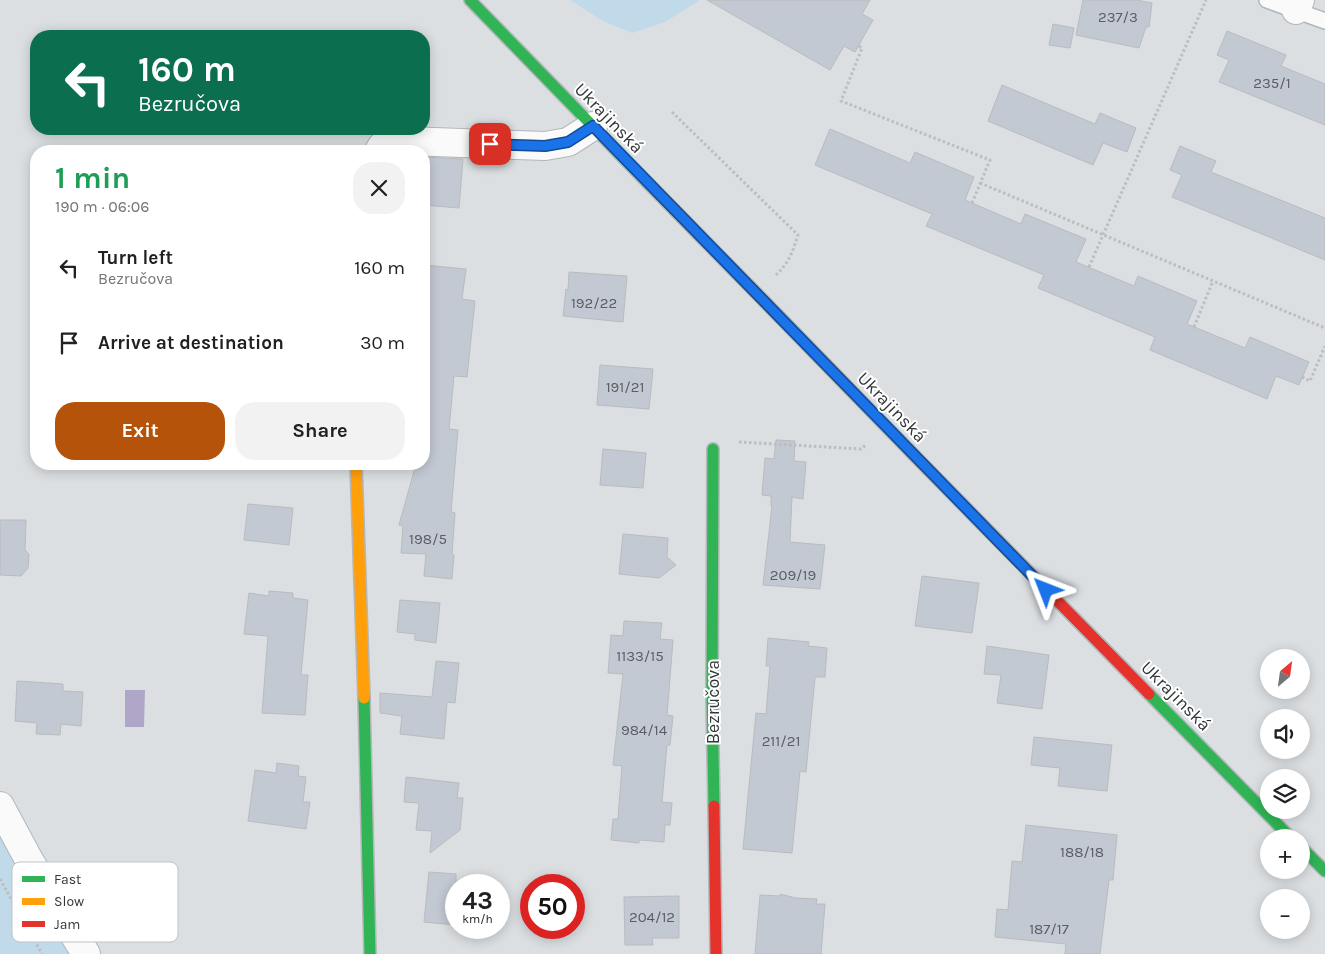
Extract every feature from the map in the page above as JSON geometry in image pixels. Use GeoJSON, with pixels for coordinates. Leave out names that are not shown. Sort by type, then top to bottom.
{"type":"FeatureCollection","features":[{"type":"Feature","properties":{"kind":"main road","name":"Ukrajinská"},"geometry":{"type":"LineString","coordinates":[[470,0],[1282,829]]}},
{"type":"Feature","properties":{"kind":"main road","name":"Bezručova"},"geometry":{"type":"LineString","coordinates":[[713,449],[712,706],[716,954]]}},
{"type":"Feature","properties":{"kind":"main road"},"geometry":{"type":"LineString","coordinates":[[356,470],[364,678],[370,954]]}},
{"type":"Feature","properties":{"kind":"main road"},"geometry":{"type":"LineString","coordinates":[[1310,856],[1325,871]]}},
{"type":"Feature","properties":{"kind":"street"},"geometry":{"type":"LineString","coordinates":[[387,145],[406,141],[545,146],[568,142],[593,126]]}},
{"type":"Feature","properties":{"kind":"street"},"geometry":{"type":"LineString","coordinates":[[0,806],[30,862]]}},
{"type":"Feature","properties":{"kind":"street"},"geometry":{"type":"LineString","coordinates":[[79,942],[86,954]]}},
{"type":"Feature","properties":{"kind":"lane"},"geometry":{"type":"LineString","coordinates":[[1267,0],[1298,5],[1325,22]]}},
{"type":"Feature","properties":{"kind":"path"},"geometry":{"type":"LineString","coordinates":[[1089,267],[1206,0]]}},
{"type":"Feature","properties":{"kind":"path"},"geometry":{"type":"LineString","coordinates":[[858,46],[862,48],[841,101],[990,160],[972,203]]}},
{"type":"Feature","properties":{"kind":"path"},"geometry":{"type":"LineString","coordinates":[[672,112],[798,235],[788,262],[757,293]]}},
{"type":"Feature","properties":{"kind":"path"},"geometry":{"type":"LineString","coordinates":[[980,183],[1325,328]]}},
{"type":"Feature","properties":{"kind":"path"},"geometry":{"type":"LineString","coordinates":[[1194,327],[1213,281]]}},
{"type":"Feature","properties":{"kind":"path"},"geometry":{"type":"LineString","coordinates":[[1302,377],[1310,381],[1325,346]]}},
{"type":"Feature","properties":{"kind":"path"},"geometry":{"type":"LineString","coordinates":[[713,449],[729,442],[860,449],[888,428]]}},
{"type":"Feature","properties":{"kind":"path"},"geometry":{"type":"LineString","coordinates":[[0,879],[12,900]]}},
{"type":"Feature","properties":{"kind":"path"},"geometry":{"type":"LineString","coordinates":[[35,942],[42,954]]}},
{"type":"Feature","properties":{"kind":"shaded area"},"geometry":{"type":"Polygon","coordinates":[[[570,0],[700,0],[665,22],[632,33],[603,21],[570,0]]]}},
{"type":"Feature","properties":{"kind":"shaded area"},"geometry":{"type":"Polygon","coordinates":[[[125,690],[145,690],[144,727],[125,727],[125,690]]]}},
{"type":"Feature","properties":{"kind":"shaded area"},"geometry":{"type":"Polygon","coordinates":[[[0,806],[33,862],[12,862],[12,942],[79,942],[86,954],[0,954],[0,806]]]}},
{"type":"Feature","properties":{"kind":"building"},"geometry":{"type":"Polygon","coordinates":[[[707,0],[870,0],[862,14],[873,20],[855,52],[844,46],[830,70],[707,0]]]}},
{"type":"Feature","properties":{"kind":"building"},"geometry":{"type":"Polygon","coordinates":[[[1083,0],[1136,0],[1152,3],[1149,27],[1146,27],[1139,48],[1076,35],[1083,0]]]}},
{"type":"Feature","properties":{"kind":"building"},"geometry":{"type":"Polygon","coordinates":[[[1053,24],[1074,28],[1070,48],[1049,45],[1053,24]]]}},
{"type":"Feature","properties":{"kind":"building"},"geometry":{"type":"Polygon","coordinates":[[[1227,31],[1286,55],[1281,66],[1325,84],[1325,125],[1219,82],[1229,60],[1217,55],[1227,31]]]}},
{"type":"Feature","properties":{"kind":"building"},"geometry":{"type":"Polygon","coordinates":[[[1002,85],[1095,124],[1100,113],[1136,128],[1127,152],[1103,143],[1093,165],[988,121],[1002,85]]]}},
{"type":"Feature","properties":{"kind":"building"},"geometry":{"type":"Polygon","coordinates":[[[830,129],[910,163],[915,152],[974,177],[965,200],[1021,224],[1025,214],[1086,239],[1076,262],[1134,286],[1138,276],[1197,301],[1187,324],[1245,348],[1250,337],[1309,362],[1299,385],[1276,376],[1267,399],[1150,350],[1155,337],[1038,288],[1044,275],[926,226],[932,214],[815,165],[830,129]]]}},
{"type":"Feature","properties":{"kind":"building"},"geometry":{"type":"Polygon","coordinates":[[[1180,146],[1216,161],[1211,172],[1325,218],[1325,260],[1172,197],[1182,175],[1170,170],[1180,146]]]}},
{"type":"Feature","properties":{"kind":"building"},"geometry":{"type":"Polygon","coordinates":[[[430,157],[463,159],[459,208],[430,206],[430,157]]]}},
{"type":"Feature","properties":{"kind":"building"},"geometry":{"type":"Polygon","coordinates":[[[430,266],[466,269],[462,299],[475,301],[467,377],[454,376],[449,429],[458,430],[451,512],[455,513],[452,579],[424,576],[426,554],[401,553],[403,526],[399,525],[414,470],[430,470],[430,266]]]}},
{"type":"Feature","properties":{"kind":"building"},"geometry":{"type":"Polygon","coordinates":[[[569,272],[627,276],[623,322],[563,316],[569,272]]]}},
{"type":"Feature","properties":{"kind":"building"},"geometry":{"type":"Polygon","coordinates":[[[600,365],[653,369],[649,409],[597,405],[600,365]]]}},
{"type":"Feature","properties":{"kind":"building"},"geometry":{"type":"Polygon","coordinates":[[[776,440],[795,441],[794,461],[806,462],[803,499],[792,497],[790,542],[825,545],[820,589],[763,585],[772,506],[771,496],[762,495],[765,458],[774,459],[776,440]]]}},
{"type":"Feature","properties":{"kind":"building"},"geometry":{"type":"Polygon","coordinates":[[[603,449],[646,453],[643,488],[600,485],[603,449]]]}},
{"type":"Feature","properties":{"kind":"building"},"geometry":{"type":"Polygon","coordinates":[[[248,504],[293,508],[289,545],[244,540],[248,504]]]}},
{"type":"Feature","properties":{"kind":"building"},"geometry":{"type":"Polygon","coordinates":[[[0,520],[26,520],[25,550],[29,554],[28,568],[21,576],[0,575],[0,520]]]}},
{"type":"Feature","properties":{"kind":"building"},"geometry":{"type":"Polygon","coordinates":[[[623,534],[668,538],[667,557],[676,565],[659,578],[619,574],[623,534]]]}},
{"type":"Feature","properties":{"kind":"building"},"geometry":{"type":"Polygon","coordinates":[[[922,576],[979,583],[972,633],[915,626],[922,576]]]}},
{"type":"Feature","properties":{"kind":"building"},"geometry":{"type":"Polygon","coordinates":[[[269,591],[293,593],[293,598],[308,600],[301,675],[308,675],[305,715],[262,713],[268,636],[244,634],[249,593],[269,596],[269,591]]]}},
{"type":"Feature","properties":{"kind":"building"},"geometry":{"type":"Polygon","coordinates":[[[400,600],[440,603],[436,643],[415,640],[415,634],[397,632],[400,600]]]}},
{"type":"Feature","properties":{"kind":"building"},"geometry":{"type":"Polygon","coordinates":[[[624,621],[662,623],[660,639],[673,640],[667,715],[673,716],[670,745],[667,745],[662,802],[672,803],[670,825],[665,825],[664,842],[639,840],[639,843],[611,840],[613,819],[618,819],[622,766],[613,765],[623,674],[608,673],[611,635],[623,636],[624,621]]]}},
{"type":"Feature","properties":{"kind":"building"},"geometry":{"type":"Polygon","coordinates":[[[768,638],[809,642],[808,646],[827,648],[825,677],[815,677],[806,772],[800,771],[792,853],[743,849],[756,713],[766,714],[770,666],[766,666],[768,638]]]}},
{"type":"Feature","properties":{"kind":"building"},"geometry":{"type":"Polygon","coordinates":[[[987,646],[1049,655],[1042,709],[997,703],[1001,675],[984,674],[987,646]]]}},
{"type":"Feature","properties":{"kind":"building"},"geometry":{"type":"Polygon","coordinates":[[[436,661],[459,663],[455,703],[447,702],[444,739],[400,734],[402,716],[380,713],[380,693],[432,697],[436,661]]]}},
{"type":"Feature","properties":{"kind":"building"},"geometry":{"type":"Polygon","coordinates":[[[17,681],[63,684],[63,691],[83,692],[81,726],[61,724],[60,735],[36,734],[37,723],[15,721],[17,681]]]}},
{"type":"Feature","properties":{"kind":"building"},"geometry":{"type":"Polygon","coordinates":[[[1034,737],[1112,745],[1107,791],[1058,786],[1060,768],[1031,765],[1034,737]]]}},
{"type":"Feature","properties":{"kind":"building"},"geometry":{"type":"Polygon","coordinates":[[[277,763],[299,766],[298,776],[306,777],[303,802],[310,802],[306,829],[248,821],[255,770],[276,773],[277,763]]]}},
{"type":"Feature","properties":{"kind":"building"},"geometry":{"type":"Polygon","coordinates":[[[406,777],[459,783],[457,798],[463,798],[460,830],[430,853],[432,831],[416,830],[419,803],[404,802],[406,777]]]}},
{"type":"Feature","properties":{"kind":"building"},"geometry":{"type":"Polygon","coordinates":[[[1026,825],[1117,835],[1113,880],[1109,880],[1100,954],[1065,954],[1066,944],[995,937],[997,909],[1008,910],[1012,861],[1022,862],[1026,825]]]}},
{"type":"Feature","properties":{"kind":"building"},"geometry":{"type":"Polygon","coordinates":[[[429,872],[456,874],[445,874],[445,924],[424,922],[429,872]]]}},
{"type":"Feature","properties":{"kind":"building"},"geometry":{"type":"Polygon","coordinates":[[[780,894],[796,898],[817,899],[816,904],[825,904],[821,954],[755,954],[760,895],[780,896],[780,894]]]}},
{"type":"Feature","properties":{"kind":"building"},"geometry":{"type":"Polygon","coordinates":[[[679,896],[679,938],[652,938],[653,945],[625,945],[624,897],[679,896]]]}},
{"type":"Feature","properties":{"kind":"traffic: fast"},"geometry":{"type":"LineString","coordinates":[[470,0],[648,183]]}},
{"type":"Feature","properties":{"kind":"traffic: fast"},"geometry":{"type":"LineString","coordinates":[[713,449],[712,697],[714,806]]}},
{"type":"Feature","properties":{"kind":"traffic: fast"},"geometry":{"type":"LineString","coordinates":[[1149,694],[1282,829]]}},
{"type":"Feature","properties":{"kind":"traffic: fast"},"geometry":{"type":"LineString","coordinates":[[364,698],[370,954]]}},
{"type":"Feature","properties":{"kind":"traffic: fast"},"geometry":{"type":"LineString","coordinates":[[1310,856],[1325,871]]}},
{"type":"Feature","properties":{"kind":"traffic: slow"},"geometry":{"type":"LineString","coordinates":[[764,301],[914,455]]}},
{"type":"Feature","properties":{"kind":"traffic: slow"},"geometry":{"type":"LineString","coordinates":[[356,470],[364,698]]}},
{"type":"Feature","properties":{"kind":"traffic: jam"},"geometry":{"type":"LineString","coordinates":[[648,183],[764,301]]}},
{"type":"Feature","properties":{"kind":"traffic: jam"},"geometry":{"type":"LineString","coordinates":[[914,455],[1149,694]]}},
{"type":"Feature","properties":{"kind":"traffic: jam"},"geometry":{"type":"LineString","coordinates":[[714,806],[716,954]]}},
{"type":"Feature","properties":{"kind":"route"},"geometry":{"type":"LineString","coordinates":[[490,144],[545,146],[568,142],[593,126],[1046,590]]}}]}
